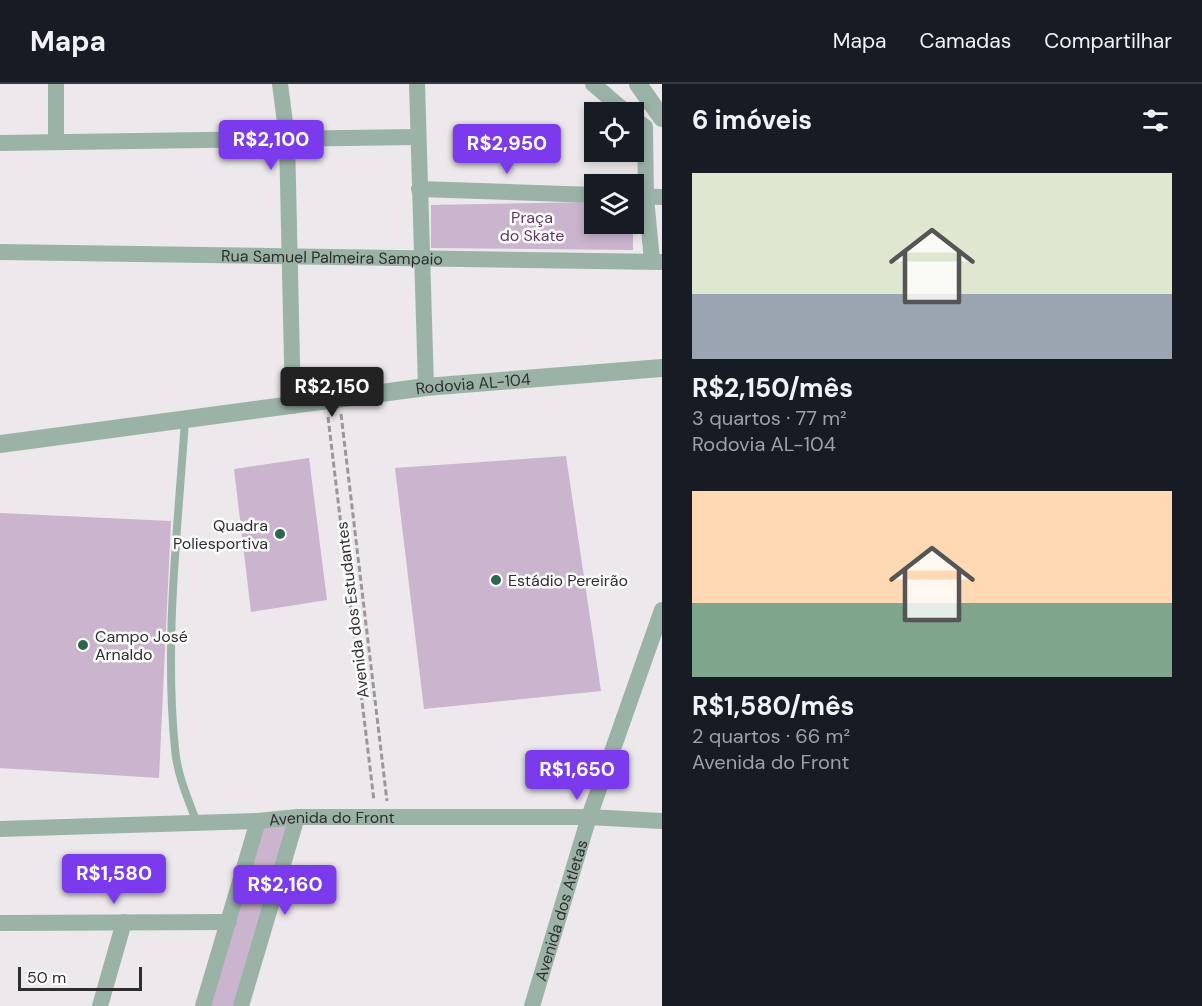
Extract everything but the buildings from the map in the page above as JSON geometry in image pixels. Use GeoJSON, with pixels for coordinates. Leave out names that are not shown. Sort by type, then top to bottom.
{"type":"FeatureCollection","features":[{"type":"Feature","properties":{"kind":"street"},"geometry":{"type":"LineString","coordinates":[[56,84],[56,142]]}},
{"type":"Feature","properties":{"kind":"street"},"geometry":{"type":"LineString","coordinates":[[280,84],[287,138],[293,406]]}},
{"type":"Feature","properties":{"kind":"street"},"geometry":{"type":"LineString","coordinates":[[417,84],[426,387]]}},
{"type":"Feature","properties":{"kind":"street"},"geometry":{"type":"LineString","coordinates":[[593,84],[614,102]]}},
{"type":"Feature","properties":{"kind":"street"},"geometry":{"type":"LineString","coordinates":[[638,84],[661,117],[644,121]]}},
{"type":"Feature","properties":{"kind":"street"},"geometry":{"type":"LineString","coordinates":[[0,143],[417,137]]}},
{"type":"Feature","properties":{"kind":"street"},"geometry":{"type":"LineString","coordinates":[[643,162],[657,261]]}},
{"type":"Feature","properties":{"kind":"street"},"geometry":{"type":"LineString","coordinates":[[419,189],[584,195]]}},
{"type":"Feature","properties":{"kind":"street","name":"Rua Samuel Palmeira Sampaio"},"geometry":{"type":"LineString","coordinates":[[0,252],[657,261]]}},
{"type":"Feature","properties":{"kind":"street","name":"Rodovia AL-104"},"geometry":{"type":"LineString","coordinates":[[0,444],[426,387],[661,370]]}},
{"type":"Feature","properties":{"kind":"street","name":"Avenida dos Atletas"},"geometry":{"type":"LineString","coordinates":[[532,1006],[589,817],[662,610]]}},
{"type":"Feature","properties":{"kind":"street"},"geometry":{"type":"LineString","coordinates":[[241,1006],[297,817]]}},
{"type":"Feature","properties":{"kind":"street","name":"Avenida do Front"},"geometry":{"type":"LineString","coordinates":[[0,829],[258,821],[297,817],[589,817],[662,821]]}},
{"type":"Feature","properties":{"kind":"street"},"geometry":{"type":"LineString","coordinates":[[203,1006],[258,821]]}},
{"type":"Feature","properties":{"kind":"street"},"geometry":{"type":"LineString","coordinates":[[100,1006],[124,922]]}},
{"type":"Feature","properties":{"kind":"street"},"geometry":{"type":"LineString","coordinates":[[0,923],[229,922]]}},
{"type":"Feature","properties":{"kind":"lane"},"geometry":{"type":"LineString","coordinates":[[185,420],[172,631],[174,726],[175,750],[183,783],[197,823]]}},
{"type":"Feature","properties":{"kind":"path","name":"Avenida dos Estudantes"},"geometry":{"type":"LineString","coordinates":[[332,400],[383,818]]}},
{"type":"Feature","properties":{"kind":"path","name":"Avenida dos Estudantes"},"geometry":{"type":"LineString","coordinates":[[332,400],[383,818]]}},
{"type":"Feature","properties":{"kind":"green space","name":"Praça do Skate"},"geometry":{"type":"Polygon","coordinates":[[[584,202],[584,234],[633,234],[633,250],[431,248],[431,205],[584,202]]]}},
{"type":"Feature","properties":{"kind":"green space","name":"Estádio Pereirão"},"geometry":{"type":"Polygon","coordinates":[[[566,456],[601,691],[424,709],[395,468],[566,456]]]}},
{"type":"Feature","properties":{"kind":"green space","name":"Quadra Poliesportiva"},"geometry":{"type":"Polygon","coordinates":[[[309,458],[327,600],[251,612],[234,469],[309,458]]]}},
{"type":"Feature","properties":{"kind":"green space","name":"Campo José Arnaldo"},"geometry":{"type":"Polygon","coordinates":[[[0,513],[171,521],[159,778],[0,768],[0,513]]]}},
{"type":"Feature","properties":{"kind":"green space"},"geometry":{"type":"Polygon","coordinates":[[[294,819],[238,1006],[205,1006],[260,821],[294,819]]]}},
{"type":"Feature","properties":{"kind":"place","name":"Quadra Poliesportiva"},"geometry":{"type":"Point","coordinates":[280,534]}},
{"type":"Feature","properties":{"kind":"place","name":"Estádio Pereirão"},"geometry":{"type":"Point","coordinates":[496,580]}},
{"type":"Feature","properties":{"kind":"place","name":"Campo José Arnaldo"},"geometry":{"type":"Point","coordinates":[83,645]}}]}
